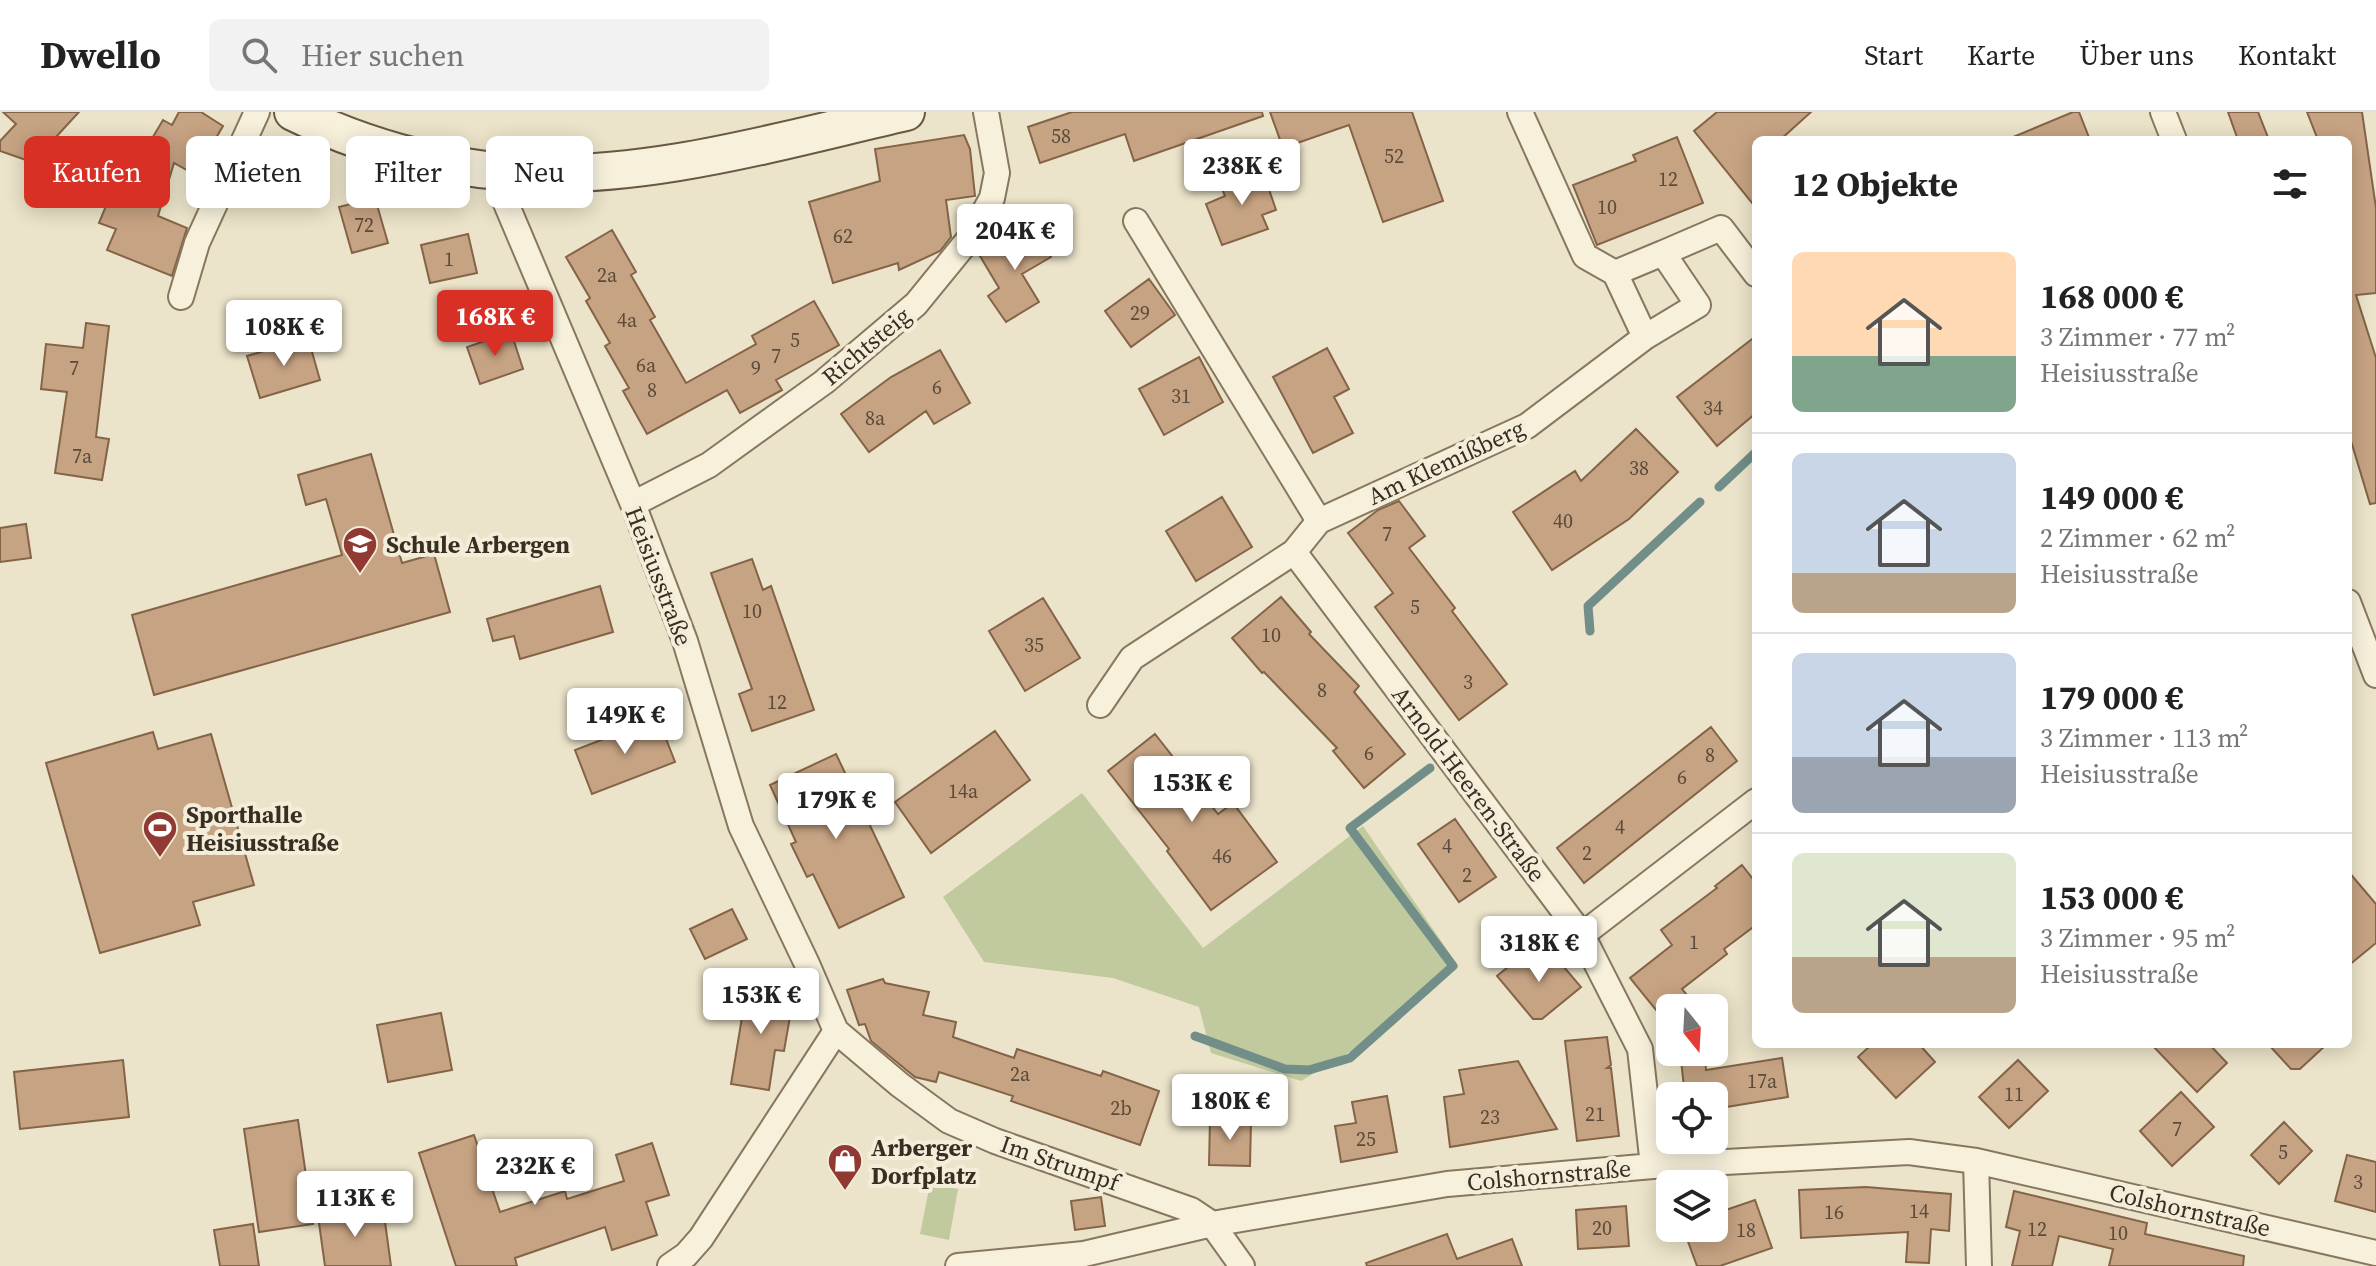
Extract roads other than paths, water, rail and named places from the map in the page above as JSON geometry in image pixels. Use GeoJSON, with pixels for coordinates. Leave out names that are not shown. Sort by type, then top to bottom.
{"type":"FeatureCollection","features":[{"type":"Feature","properties":{"kind":"main road"},"geometry":{"type":"LineString","coordinates":[[293,112],[383,148],[486,169]]}},
{"type":"Feature","properties":{"kind":"main road"},"geometry":{"type":"LineString","coordinates":[[593,172],[641,168],[906,112]]}},
{"type":"Feature","properties":{"kind":"street"},"geometry":{"type":"LineString","coordinates":[[181,297],[197,243],[257,112]]}},
{"type":"Feature","properties":{"kind":"street","name":"Richtsteig"},"geometry":{"type":"LineString","coordinates":[[633,504],[709,465],[824,382],[916,304],[969,239],[992,198],[997,173],[986,112]]}},
{"type":"Feature","properties":{"kind":"street"},"geometry":{"type":"LineString","coordinates":[[1520,112],[1585,256],[1615,273],[1645,337]]}},
{"type":"Feature","properties":{"kind":"street"},"geometry":{"type":"LineString","coordinates":[[2163,112],[2172,136]]}},
{"type":"Feature","properties":{"kind":"street","name":"Heisiusstraße"},"geometry":{"type":"LineString","coordinates":[[508,208],[633,504],[685,641],[741,826],[836,1031]]}},
{"type":"Feature","properties":{"kind":"street"},"geometry":{"type":"LineString","coordinates":[[1136,221],[1319,521]]}},
{"type":"Feature","properties":{"kind":"street"},"geometry":{"type":"LineString","coordinates":[[1615,273],[1721,228],[1752,269]]}},
{"type":"Feature","properties":{"kind":"street","name":"Am Klemißberg"},"geometry":{"type":"LineString","coordinates":[[1100,705],[1132,658],[1294,552],[1319,521],[1527,426],[1645,337],[1698,305],[1663,253]]}},
{"type":"Feature","properties":{"kind":"street","name":"Arnold-Heeren-Straße"},"geometry":{"type":"LineString","coordinates":[[1294,552],[1582,935],[1640,1049],[1653,1166]]}},
{"type":"Feature","properties":{"kind":"street"},"geometry":{"type":"LineString","coordinates":[[2352,612],[2376,675]]}},
{"type":"Feature","properties":{"kind":"street"},"geometry":{"type":"LineString","coordinates":[[1582,935],[1752,804]]}},
{"type":"Feature","properties":{"kind":"street"},"geometry":{"type":"LineString","coordinates":[[682,1262],[741,1180],[836,1031]]}},
{"type":"Feature","properties":{"kind":"street","name":"Im Strumpf"},"geometry":{"type":"LineString","coordinates":[[836,1031],[949,1121],[995,1141],[1191,1210],[1212,1224],[1242,1266]]}},
{"type":"Feature","properties":{"kind":"street","name":"Colshornstraße"},"geometry":{"type":"LineString","coordinates":[[958,1266],[1084,1254],[1212,1224],[1447,1184],[1653,1166],[1909,1152],[1976,1161],[2376,1253]]}},
{"type":"Feature","properties":{"kind":"street"},"geometry":{"type":"LineString","coordinates":[[1976,1161],[1979,1266]]}},
{"type":"Feature","properties":{"kind":"waterway"},"geometry":{"type":"LineString","coordinates":[[1719,487],[1752,456]]}},
{"type":"Feature","properties":{"kind":"waterway"},"geometry":{"type":"LineString","coordinates":[[1590,631],[1588,606],[1700,502]]}},
{"type":"Feature","properties":{"kind":"waterway"},"geometry":{"type":"LineString","coordinates":[[1195,1036],[1285,1069],[1309,1070],[1350,1058],[1453,966],[1350,828],[1430,768]]}},
{"type":"Feature","properties":{"kind":"place","name":"Schule Arbergen"},"geometry":{"type":"Point","coordinates":[360,575]}},
{"type":"Feature","properties":{"kind":"place","name":"Sporthalle Heisiusstraße"},"geometry":{"type":"Point","coordinates":[160,859]}},
{"type":"Feature","properties":{"kind":"place","name":"Arberger Dorfplatz"},"geometry":{"type":"Point","coordinates":[845,1192]}}]}
